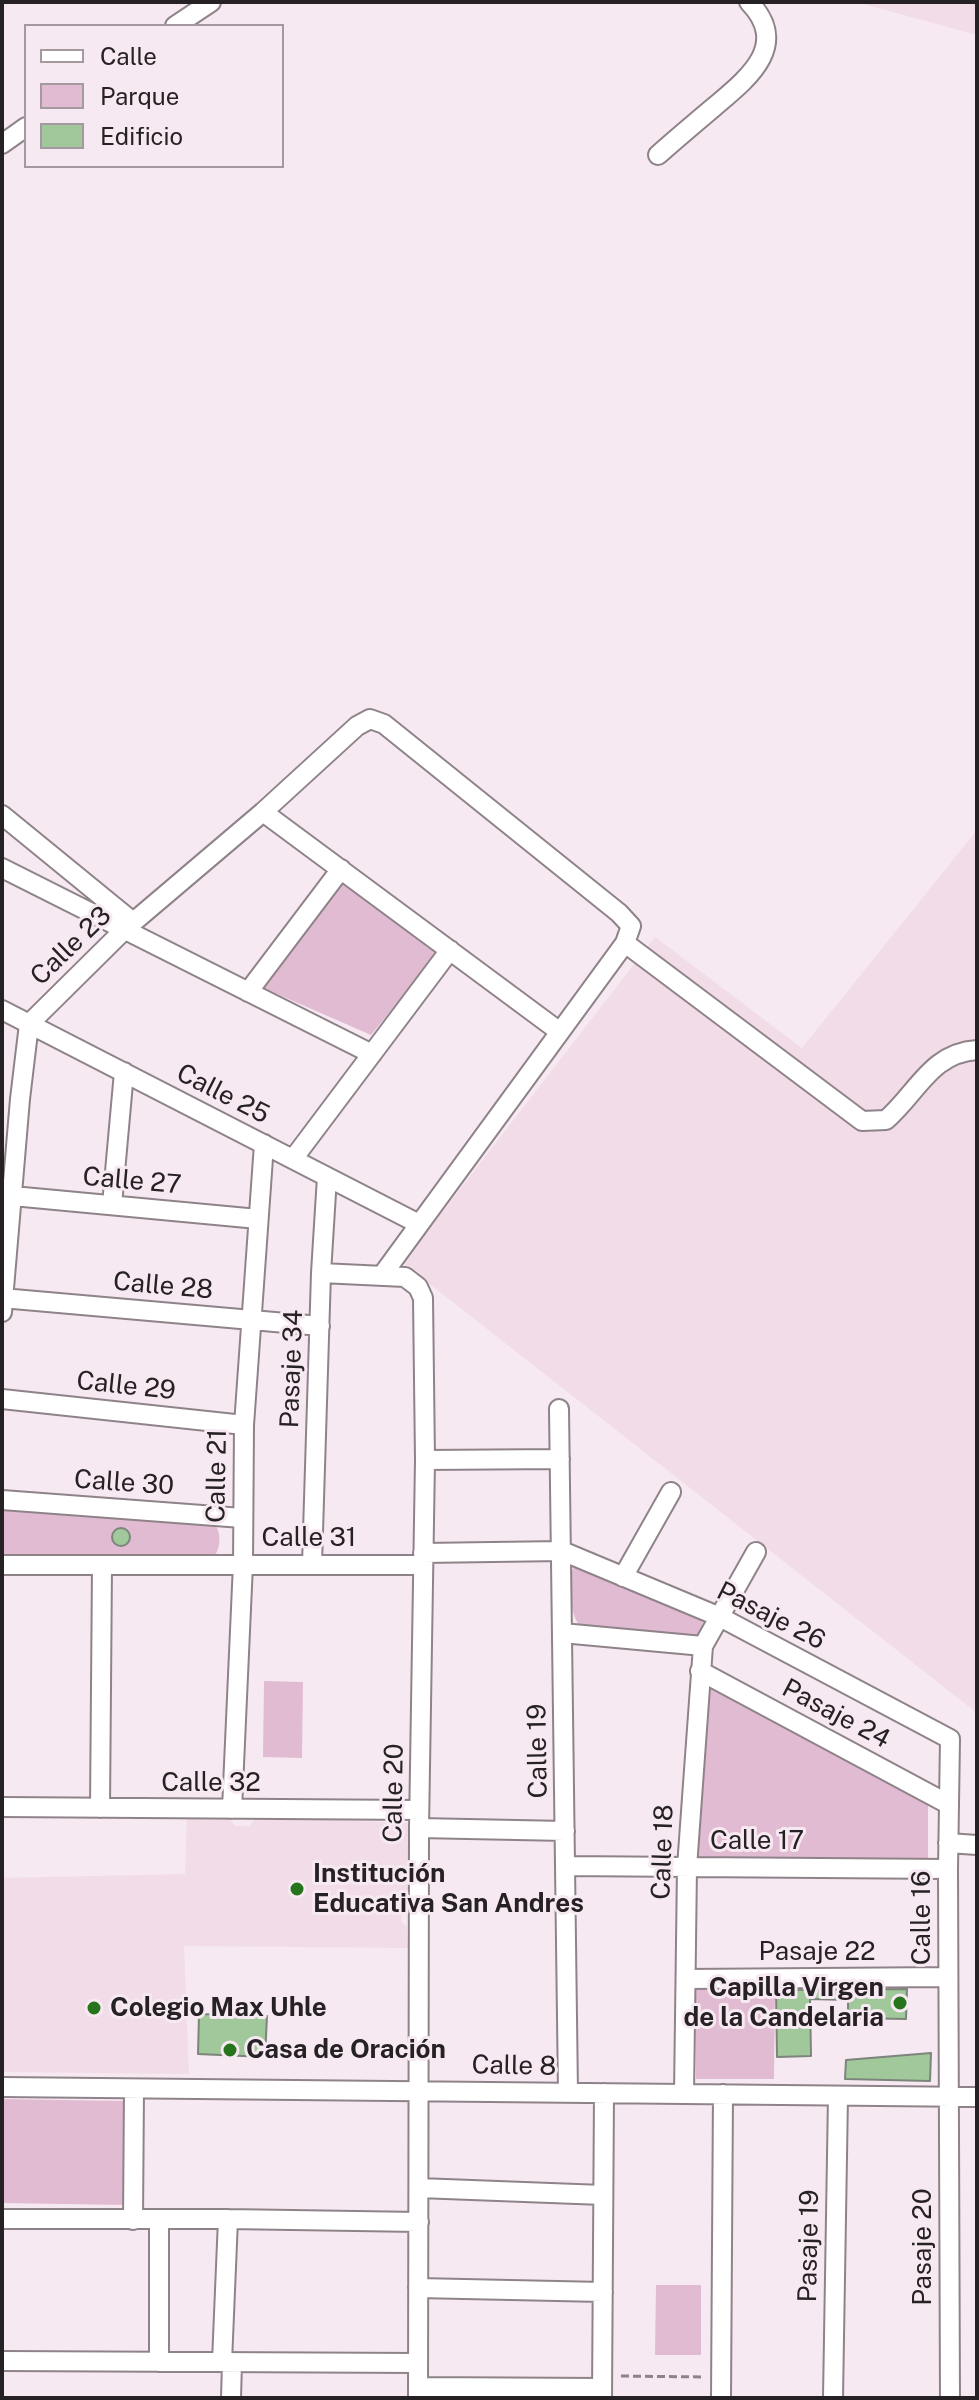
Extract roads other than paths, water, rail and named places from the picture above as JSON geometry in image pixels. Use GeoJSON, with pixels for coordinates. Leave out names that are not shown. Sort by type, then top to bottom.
{"type":"FeatureCollection","features":[{"type":"Feature","properties":{"kind":"street"},"geometry":{"type":"LineString","coordinates":[[178,24],[211,2]]}},
{"type":"Feature","properties":{"kind":"street"},"geometry":{"type":"LineString","coordinates":[[658,155],[753,74],[765,51],[765,32],[758,11],[749,2]]}},
{"type":"Feature","properties":{"kind":"street"},"geometry":{"type":"LineString","coordinates":[[2,144],[24,128]]}},
{"type":"Feature","properties":{"kind":"street","name":"Calle 23"},"geometry":{"type":"LineString","coordinates":[[2,1303],[11,1098],[29,1024],[128,926],[263,812],[357,726],[370,719],[384,724],[619,913],[631,926],[625,943]]}},
{"type":"Feature","properties":{"kind":"street"},"geometry":{"type":"LineString","coordinates":[[263,812],[560,1032]]}},
{"type":"Feature","properties":{"kind":"street"},"geometry":{"type":"LineString","coordinates":[[2,815],[128,926]]}},
{"type":"Feature","properties":{"kind":"street"},"geometry":{"type":"LineString","coordinates":[[2,868],[128,926],[248,992],[372,1054]]}},
{"type":"Feature","properties":{"kind":"street"},"geometry":{"type":"LineString","coordinates":[[248,992],[341,869]]}},
{"type":"Feature","properties":{"kind":"street"},"geometry":{"type":"LineString","coordinates":[[321,1273],[383,1274],[625,943],[862,1121],[886,1120],[937,1064],[952,1054],[977,1050]]}},
{"type":"Feature","properties":{"kind":"street"},"geometry":{"type":"LineString","coordinates":[[293,1159],[450,950]]}},
{"type":"Feature","properties":{"kind":"street","name":"Calle 25"},"geometry":{"type":"LineString","coordinates":[[2,1010],[419,1224]]}},
{"type":"Feature","properties":{"kind":"street"},"geometry":{"type":"LineString","coordinates":[[112,1205],[124,1072]]}},
{"type":"Feature","properties":{"kind":"street","name":"Calle 21"},"geometry":{"type":"LineString","coordinates":[[232,1809],[243,1564],[244,1425],[264,1144]]}},
{"type":"Feature","properties":{"kind":"street","name":"Pasaje 34"},"geometry":{"type":"LineString","coordinates":[[312,1564],[327,1177]]}},
{"type":"Feature","properties":{"kind":"street","name":"Calle 27"},"geometry":{"type":"LineString","coordinates":[[7,1195],[258,1219]]}},
{"type":"Feature","properties":{"kind":"street","name":"Calle 20"},"geometry":{"type":"LineString","coordinates":[[383,1274],[405,1277],[418,1287],[423,1298],[425,1460],[419,1819],[418,2392]]}},
{"type":"Feature","properties":{"kind":"street","name":"Calle 28"},"geometry":{"type":"LineString","coordinates":[[2,1303],[320,1326]]}},
{"type":"Feature","properties":{"kind":"street","name":"Calle 29"},"geometry":{"type":"LineString","coordinates":[[2,1399],[244,1425]]}},
{"type":"Feature","properties":{"kind":"street","name":"Calle 19"},"geometry":{"type":"LineString","coordinates":[[559,1409],[568,2093]]}},
{"type":"Feature","properties":{"kind":"street"},"geometry":{"type":"LineString","coordinates":[[425,1460],[560,1459]]}},
{"type":"Feature","properties":{"kind":"street"},"geometry":{"type":"LineString","coordinates":[[623,1577],[671,1492]]}},
{"type":"Feature","properties":{"kind":"street","name":"Calle 30"},"geometry":{"type":"LineString","coordinates":[[2,1500],[242,1518]]}},
{"type":"Feature","properties":{"kind":"street","name":"Calle 31"},"geometry":{"type":"LineString","coordinates":[[2,1565],[312,1564],[562,1551]]}},
{"type":"Feature","properties":{"kind":"street","name":"Pasaje 26"},"geometry":{"type":"LineString","coordinates":[[562,1551],[720,1617],[950,1739]]}},
{"type":"Feature","properties":{"kind":"street","name":"Calle 18"},"geometry":{"type":"LineString","coordinates":[[684,2094],[687,1867],[703,1646],[756,1552]]}},
{"type":"Feature","properties":{"kind":"street"},"geometry":{"type":"LineString","coordinates":[[100,1808],[102,1567]]}},
{"type":"Feature","properties":{"kind":"street"},"geometry":{"type":"LineString","coordinates":[[562,1633],[703,1646]]}},
{"type":"Feature","properties":{"kind":"street","name":"Pasaje 24"},"geometry":{"type":"LineString","coordinates":[[700,1671],[948,1804]]}},
{"type":"Feature","properties":{"kind":"street","name":"Calle 16"},"geometry":{"type":"LineString","coordinates":[[949,2096],[950,1739]]}},
{"type":"Feature","properties":{"kind":"street","name":"Calle 32"},"geometry":{"type":"LineString","coordinates":[[2,1807],[232,1809],[565,1831]]}},
{"type":"Feature","properties":{"kind":"street"},"geometry":{"type":"LineString","coordinates":[[948,1843],[977,1845]]}},
{"type":"Feature","properties":{"kind":"street","name":"Calle 17"},"geometry":{"type":"LineString","coordinates":[[565,1866],[948,1869]]}},
{"type":"Feature","properties":{"kind":"street","name":"Pasaje 22"},"geometry":{"type":"LineString","coordinates":[[686,1979],[948,1977]]}},
{"type":"Feature","properties":{"kind":"street","name":"Calle 8"},"geometry":{"type":"LineString","coordinates":[[2,2087],[977,2097]]}},
{"type":"Feature","properties":{"kind":"street"},"geometry":{"type":"LineString","coordinates":[[133,2220],[134,2089]]}},
{"type":"Feature","properties":{"kind":"street"},"geometry":{"type":"LineString","coordinates":[[418,2392],[602,2387],[604,2093]]}},
{"type":"Feature","properties":{"kind":"street"},"geometry":{"type":"LineString","coordinates":[[721,2398],[723,2094]]}},
{"type":"Feature","properties":{"kind":"street","name":"Pasaje 19"},"geometry":{"type":"LineString","coordinates":[[833,2398],[838,2096]]}},
{"type":"Feature","properties":{"kind":"street","name":"Pasaje 20"},"geometry":{"type":"LineString","coordinates":[[949,2096],[950,2398]]}},
{"type":"Feature","properties":{"kind":"street"},"geometry":{"type":"LineString","coordinates":[[419,2188],[603,2195]]}},
{"type":"Feature","properties":{"kind":"street"},"geometry":{"type":"LineString","coordinates":[[2,2219],[419,2222]]}},
{"type":"Feature","properties":{"kind":"street"},"geometry":{"type":"LineString","coordinates":[[228,2219],[227,2362],[231,2398]]}},
{"type":"Feature","properties":{"kind":"street"},"geometry":{"type":"LineString","coordinates":[[159,2220],[159,2362]]}},
{"type":"Feature","properties":{"kind":"street"},"geometry":{"type":"LineString","coordinates":[[418,2288],[603,2292]]}},
{"type":"Feature","properties":{"kind":"street"},"geometry":{"type":"LineString","coordinates":[[2,2361],[418,2363]]}},
{"type":"Feature","properties":{"kind":"place","name":"Institución Educativa San Andres"},"geometry":{"type":"Point","coordinates":[297,1889]}},
{"type":"Feature","properties":{"kind":"place","name":"Capilla Virgen de la Candelaria"},"geometry":{"type":"Point","coordinates":[900,2003]}},
{"type":"Feature","properties":{"kind":"place","name":"Colegio Max Uhle"},"geometry":{"type":"Point","coordinates":[94,2008]}},
{"type":"Feature","properties":{"kind":"place","name":"Casa de Oración"},"geometry":{"type":"Point","coordinates":[230,2050]}}]}
